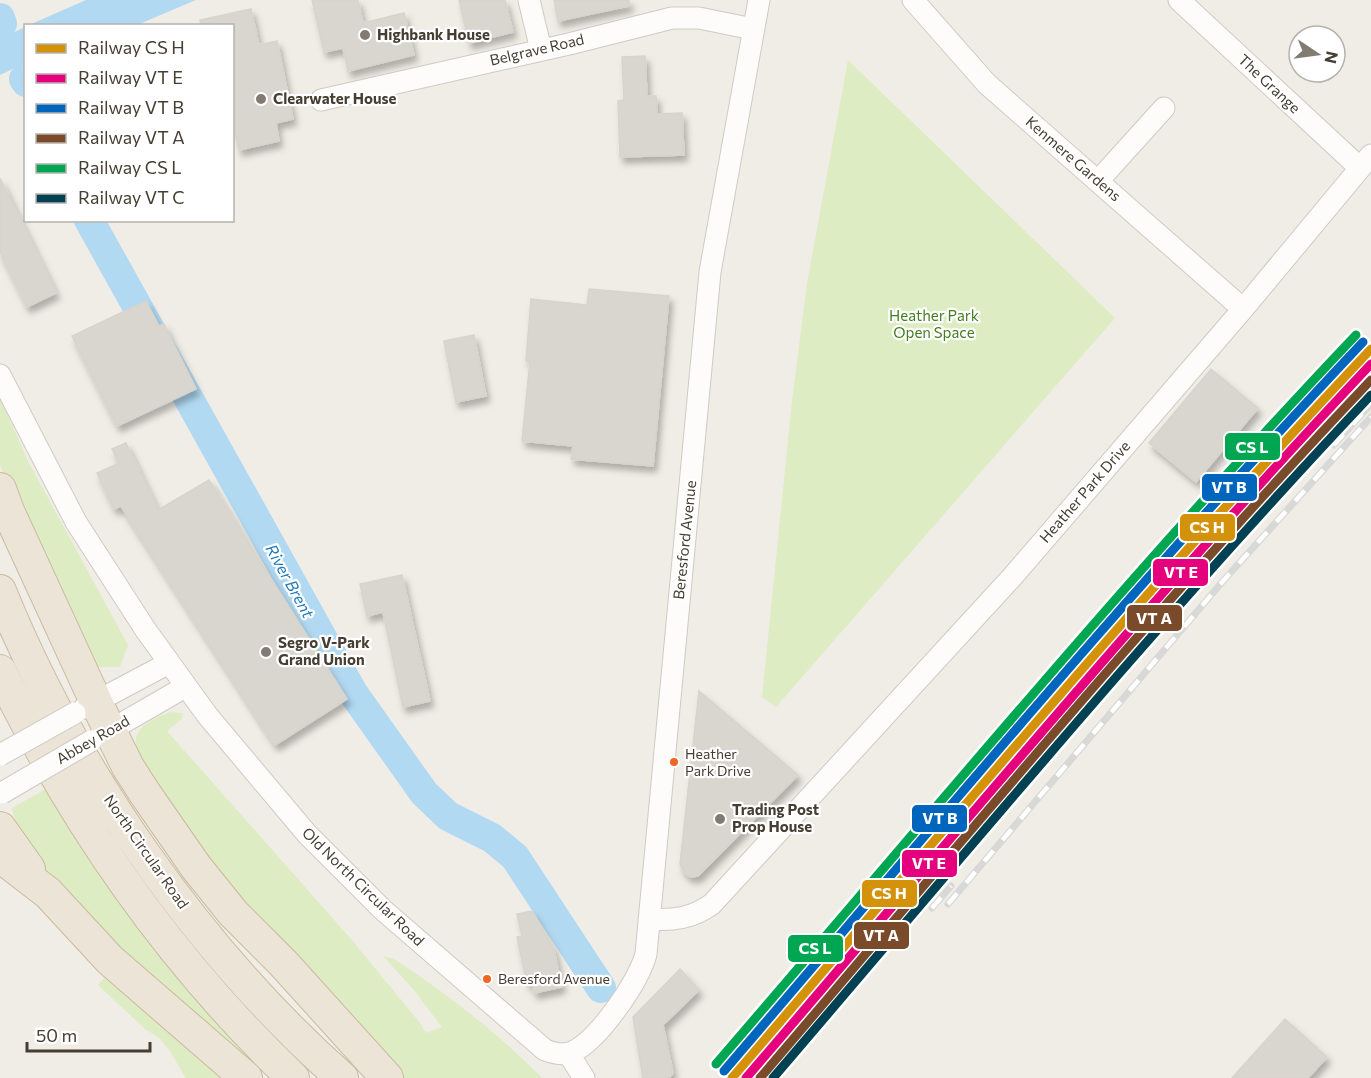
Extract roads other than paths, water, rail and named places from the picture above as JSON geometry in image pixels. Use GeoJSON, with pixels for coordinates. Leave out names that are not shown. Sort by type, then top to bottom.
{"type":"FeatureCollection","features":[{"type":"Feature","properties":{"kind":"highway"},"geometry":{"type":"LineString","coordinates":[[0,489],[85,707],[100,736],[128,767],[196,867],[233,913],[283,963],[387,1078]]}},
{"type":"Feature","properties":{"kind":"highway","name":"North Circular Road"},"geometry":{"type":"LineString","coordinates":[[0,591],[12,621],[52,702],[86,764],[142,849],[212,944],[289,1029],[342,1078]]}},
{"type":"Feature","properties":{"kind":"highway"},"geometry":{"type":"LineString","coordinates":[[0,671],[58,781],[116,870],[185,963],[268,1055],[293,1078]]}},
{"type":"Feature","properties":{"kind":"highway"},"geometry":{"type":"LineString","coordinates":[[0,828],[48,893],[110,960],[246,1078]]}},
{"type":"Feature","properties":{"kind":"highway"},"geometry":{"type":"LineString","coordinates":[[0,856],[48,893]]}},
{"type":"Feature","properties":{"kind":"street"},"geometry":{"type":"LineString","coordinates":[[529,0],[541,50]]}},
{"type":"Feature","properties":{"kind":"street","name":"Beresford Avenue"},"geometry":{"type":"LineString","coordinates":[[568,1053],[583,1045],[594,1035],[637,978],[646,954],[710,272],[759,0]]}},
{"type":"Feature","properties":{"kind":"street","name":"Kenmere Gardens"},"geometry":{"type":"LineString","coordinates":[[913,0],[987,84],[1243,309]]}},
{"type":"Feature","properties":{"kind":"street","name":"The Grange"},"geometry":{"type":"LineString","coordinates":[[1179,0],[1366,161]]}},
{"type":"Feature","properties":{"kind":"street","name":"Belgrave Road"},"geometry":{"type":"LineString","coordinates":[[321,100],[672,18],[699,18],[753,29]]}},
{"type":"Feature","properties":{"kind":"street"},"geometry":{"type":"LineString","coordinates":[[1098,181],[1164,108]]}},
{"type":"Feature","properties":{"kind":"street","name":"Heather Park Drive"},"geometry":{"type":"LineString","coordinates":[[649,919],[688,917],[702,912],[712,904],[1013,576],[1243,309],[1366,161]]}},
{"type":"Feature","properties":{"kind":"street","name":"Old North Circular Road"},"geometry":{"type":"LineString","coordinates":[[0,375],[76,522],[130,608],[185,687],[307,834],[383,910],[545,1050],[555,1054],[568,1053]]}},
{"type":"Feature","properties":{"kind":"street","name":"Abbey Road"},"geometry":{"type":"LineString","coordinates":[[0,755],[169,663]]}},
{"type":"Feature","properties":{"kind":"street","name":"Abbey Road"},"geometry":{"type":"LineString","coordinates":[[1,794],[185,687]]}},
{"type":"Feature","properties":{"kind":"street"},"geometry":{"type":"LineString","coordinates":[[568,1053],[584,1078]]}},
{"type":"Feature","properties":{"kind":"water"},"geometry":{"type":"Polygon","coordinates":[[[86,0],[196,0],[139,24],[31,24],[86,0]]]}},
{"type":"Feature","properties":{"kind":"water"},"geometry":{"type":"Polygon","coordinates":[[[24,27],[24,63],[0,75],[0,39],[24,27]]]}},
{"type":"Feature","properties":{"kind":"waterway","name":"River Brent"},"geometry":{"type":"LineString","coordinates":[[0,18],[2,24]]}},
{"type":"Feature","properties":{"kind":"waterway","name":"River Brent"},"geometry":{"type":"LineString","coordinates":[[90,222],[353,693],[424,793],[448,816],[492,838],[515,857],[601,988]]}},
{"type":"Feature","properties":{"kind":"railway"},"geometry":{"type":"LineString","coordinates":[[1334,445],[1371,404]]}},
{"type":"Feature","properties":{"kind":"railway"},"geometry":{"type":"LineString","coordinates":[[948,904],[1223,581],[1371,417]]}},
{"type":"Feature","properties":{"kind":"railway"},"geometry":{"type":"LineString","coordinates":[[932,908],[951,886]]}},
{"type":"Feature","properties":{"kind":"place","name":"Highbank House"},"geometry":{"type":"Point","coordinates":[365,35]}},
{"type":"Feature","properties":{"kind":"place","name":"Clearwater House"},"geometry":{"type":"Point","coordinates":[261,99]}},
{"type":"Feature","properties":{"kind":"place","name":"Segro V-Park Grand Union"},"geometry":{"type":"Point","coordinates":[266,652]}},
{"type":"Feature","properties":{"kind":"place","name":"Heather Park Drive"},"geometry":{"type":"Point","coordinates":[674,762]}},
{"type":"Feature","properties":{"kind":"place","name":"Trading Post Prop House"},"geometry":{"type":"Point","coordinates":[720,819]}},
{"type":"Feature","properties":{"kind":"place","name":"Beresford Avenue"},"geometry":{"type":"Point","coordinates":[487,979]}},
{"type":"Feature","properties":{"kind":"park label","name":"Heather Park Open Space"},"geometry":{"type":"Point","coordinates":[934,324]}}]}
